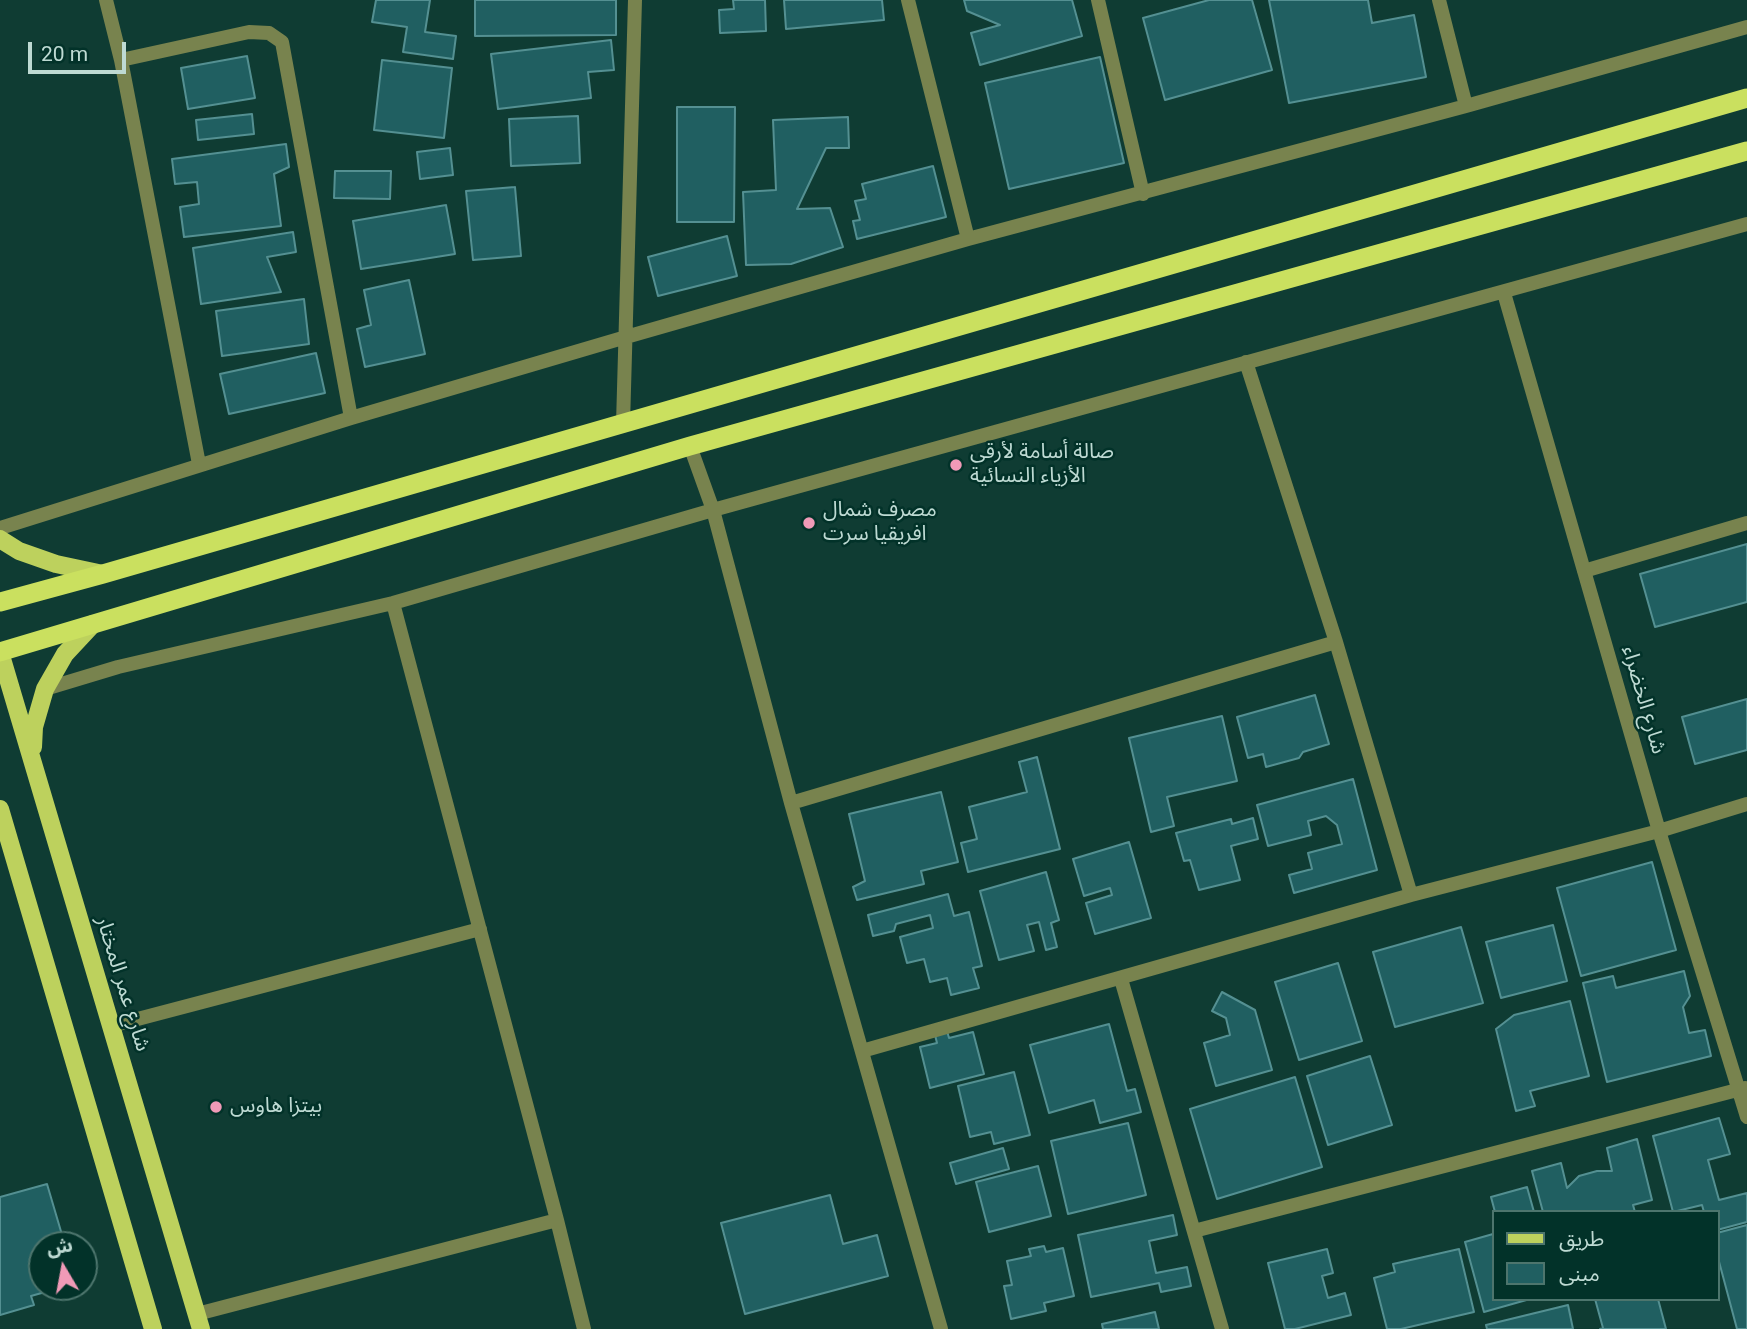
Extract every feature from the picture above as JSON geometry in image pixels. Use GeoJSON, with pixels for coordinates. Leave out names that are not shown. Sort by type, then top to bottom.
{"type":"FeatureCollection","features":[{"type":"Feature","properties":{"kind":"highway"},"geometry":{"type":"LineString","coordinates":[[0,602],[1747,99]]}},
{"type":"Feature","properties":{"kind":"highway"},"geometry":{"type":"LineString","coordinates":[[0,652],[690,446],[1747,151]]}},
{"type":"Feature","properties":{"kind":"main road"},"geometry":{"type":"LineString","coordinates":[[0,539],[19,551],[56,564],[103,574]]}},
{"type":"Feature","properties":{"kind":"main road"},"geometry":{"type":"LineString","coordinates":[[33,765],[34,727],[45,689],[65,654],[93,624]]}},
{"type":"Feature","properties":{"kind":"main road","name":"شارع عمر المختار"},"geometry":{"type":"LineString","coordinates":[[0,652],[199,1322]]}},
{"type":"Feature","properties":{"kind":"main road"},"geometry":{"type":"LineString","coordinates":[[0,809],[153,1329]]}},
{"type":"Feature","properties":{"kind":"street"},"geometry":{"type":"LineString","coordinates":[[106,0],[121,60],[200,464]]}},
{"type":"Feature","properties":{"kind":"street"},"geometry":{"type":"LineString","coordinates":[[623,424],[635,0]]}},
{"type":"Feature","properties":{"kind":"street"},"geometry":{"type":"LineString","coordinates":[[908,0],[968,240]]}},
{"type":"Feature","properties":{"kind":"street"},"geometry":{"type":"LineString","coordinates":[[1098,0],[1143,194]]}},
{"type":"Feature","properties":{"kind":"street"},"geometry":{"type":"LineString","coordinates":[[1439,0],[1466,106]]}},
{"type":"Feature","properties":{"kind":"street"},"geometry":{"type":"LineString","coordinates":[[0,528],[200,464],[626,337],[968,240],[1747,27]]}},
{"type":"Feature","properties":{"kind":"street"},"geometry":{"type":"LineString","coordinates":[[121,60],[249,32],[269,33],[282,42],[351,418]]}},
{"type":"Feature","properties":{"kind":"street"},"geometry":{"type":"LineString","coordinates":[[45,689],[118,667],[393,603],[713,510],[1747,225]]}},
{"type":"Feature","properties":{"kind":"street","name":"شارع الخضراء"},"geometry":{"type":"LineString","coordinates":[[1504,293],[1659,831],[1743,1088],[1747,1117]]}},
{"type":"Feature","properties":{"kind":"street"},"geometry":{"type":"LineString","coordinates":[[1246,362],[1336,642],[1411,895]]}},
{"type":"Feature","properties":{"kind":"street"},"geometry":{"type":"LineString","coordinates":[[690,446],[713,510],[791,803],[941,1329]]}},
{"type":"Feature","properties":{"kind":"street"},"geometry":{"type":"LineString","coordinates":[[1584,571],[1747,523]]}},
{"type":"Feature","properties":{"kind":"street"},"geometry":{"type":"LineString","coordinates":[[393,603],[584,1329]]}},
{"type":"Feature","properties":{"kind":"street"},"geometry":{"type":"LineString","coordinates":[[791,803],[1336,642]]}},
{"type":"Feature","properties":{"kind":"street"},"geometry":{"type":"LineString","coordinates":[[862,1051],[1411,895],[1659,831],[1747,804]]}},
{"type":"Feature","properties":{"kind":"street"},"geometry":{"type":"LineString","coordinates":[[111,1026],[480,929]]}},
{"type":"Feature","properties":{"kind":"street"},"geometry":{"type":"LineString","coordinates":[[1121,979],[1222,1329]]}},
{"type":"Feature","properties":{"kind":"street"},"geometry":{"type":"LineString","coordinates":[[1194,1231],[1743,1088]]}},
{"type":"Feature","properties":{"kind":"street"},"geometry":{"type":"LineString","coordinates":[[199,1322],[557,1220]]}},
{"type":"Feature","properties":{"kind":"building"},"geometry":{"type":"Polygon","coordinates":[[[376,0],[430,0],[425,32],[456,36],[453,59],[403,52],[407,27],[372,22],[376,0]]]}},
{"type":"Feature","properties":{"kind":"building"},"geometry":{"type":"Polygon","coordinates":[[[475,0],[616,0],[616,35],[475,36],[475,0]]]}},
{"type":"Feature","properties":{"kind":"building"},"geometry":{"type":"Polygon","coordinates":[[[733,0],[765,0],[766,31],[720,33],[719,10],[734,9],[733,0]]]}},
{"type":"Feature","properties":{"kind":"building"},"geometry":{"type":"Polygon","coordinates":[[[784,0],[882,0],[884,20],[786,29],[784,0]]]}},
{"type":"Feature","properties":{"kind":"building"},"geometry":{"type":"Polygon","coordinates":[[[964,0],[1072,0],[1082,36],[980,65],[971,33],[1000,25],[967,11],[964,0]]]}},
{"type":"Feature","properties":{"kind":"building"},"geometry":{"type":"Polygon","coordinates":[[[1209,0],[1252,0],[1272,70],[1165,100],[1143,18],[1209,0]]]}},
{"type":"Feature","properties":{"kind":"building"},"geometry":{"type":"Polygon","coordinates":[[[1269,0],[1368,0],[1372,23],[1414,15],[1426,77],[1289,103],[1269,0]]]}},
{"type":"Feature","properties":{"kind":"building"},"geometry":{"type":"Polygon","coordinates":[[[611,40],[614,70],[588,72],[591,98],[498,109],[491,54],[611,40]]]}},
{"type":"Feature","properties":{"kind":"building"},"geometry":{"type":"Polygon","coordinates":[[[247,56],[255,98],[188,109],[181,68],[247,56]]]}},
{"type":"Feature","properties":{"kind":"building"},"geometry":{"type":"Polygon","coordinates":[[[1100,57],[1124,163],[1009,189],[985,83],[1100,57]]]}},
{"type":"Feature","properties":{"kind":"building"},"geometry":{"type":"Polygon","coordinates":[[[382,60],[452,68],[444,138],[374,130],[382,60]]]}},
{"type":"Feature","properties":{"kind":"building"},"geometry":{"type":"Polygon","coordinates":[[[677,107],[735,107],[734,222],[677,222],[677,107]]]}},
{"type":"Feature","properties":{"kind":"building"},"geometry":{"type":"Polygon","coordinates":[[[252,114],[254,134],[198,140],[196,120],[252,114]]]}},
{"type":"Feature","properties":{"kind":"building"},"geometry":{"type":"Polygon","coordinates":[[[578,116],[580,163],[511,166],[509,119],[578,116]]]}},
{"type":"Feature","properties":{"kind":"building"},"geometry":{"type":"Polygon","coordinates":[[[848,117],[849,148],[826,148],[797,209],[830,208],[843,247],[791,264],[746,265],[743,192],[776,190],[773,120],[848,117]]]}},
{"type":"Feature","properties":{"kind":"building"},"geometry":{"type":"Polygon","coordinates":[[[286,144],[289,167],[274,174],[281,226],[184,237],[180,207],[199,204],[197,182],[175,184],[172,159],[286,144]]]}},
{"type":"Feature","properties":{"kind":"building"},"geometry":{"type":"Polygon","coordinates":[[[450,148],[453,175],[420,179],[417,152],[450,148]]]}},
{"type":"Feature","properties":{"kind":"building"},"geometry":{"type":"Polygon","coordinates":[[[933,166],[946,217],[857,239],[853,221],[860,220],[855,201],[866,199],[862,184],[933,166]]]}},
{"type":"Feature","properties":{"kind":"building"},"geometry":{"type":"Polygon","coordinates":[[[335,171],[391,171],[390,199],[334,198],[335,171]]]}},
{"type":"Feature","properties":{"kind":"building"},"geometry":{"type":"Polygon","coordinates":[[[515,187],[521,256],[473,260],[466,191],[515,187]]]}},
{"type":"Feature","properties":{"kind":"building"},"geometry":{"type":"Polygon","coordinates":[[[446,205],[455,254],[361,269],[353,221],[446,205]]]}},
{"type":"Feature","properties":{"kind":"building"},"geometry":{"type":"Polygon","coordinates":[[[293,232],[296,252],[267,257],[281,292],[201,304],[193,248],[293,232]]]}},
{"type":"Feature","properties":{"kind":"building"},"geometry":{"type":"Polygon","coordinates":[[[727,236],[737,276],[658,296],[648,257],[727,236]]]}},
{"type":"Feature","properties":{"kind":"building"},"geometry":{"type":"Polygon","coordinates":[[[409,280],[425,354],[365,367],[357,329],[371,325],[364,290],[409,280]]]}},
{"type":"Feature","properties":{"kind":"building"},"geometry":{"type":"Polygon","coordinates":[[[304,299],[309,344],[222,356],[216,311],[304,299]]]}},
{"type":"Feature","properties":{"kind":"building"},"geometry":{"type":"Polygon","coordinates":[[[316,353],[325,393],[229,414],[220,374],[316,353]]]}},
{"type":"Feature","properties":{"kind":"building"},"geometry":{"type":"Polygon","coordinates":[[[1747,544],[1747,602],[1655,627],[1640,574],[1747,544]]]}},
{"type":"Feature","properties":{"kind":"building"},"geometry":{"type":"Polygon","coordinates":[[[1315,695],[1329,744],[1303,752],[1299,758],[1266,767],[1263,754],[1248,758],[1237,717],[1315,695]]]}},
{"type":"Feature","properties":{"kind":"building"},"geometry":{"type":"Polygon","coordinates":[[[1747,699],[1747,750],[1695,764],[1682,717],[1747,699]]]}},
{"type":"Feature","properties":{"kind":"building"},"geometry":{"type":"Polygon","coordinates":[[[1222,716],[1237,781],[1167,797],[1174,826],[1151,832],[1129,738],[1222,716]]]}},
{"type":"Feature","properties":{"kind":"building"},"geometry":{"type":"Polygon","coordinates":[[[1037,757],[1060,849],[968,872],[961,843],[977,839],[969,807],[1027,792],[1019,762],[1037,757]]]}},
{"type":"Feature","properties":{"kind":"building"},"geometry":{"type":"Polygon","coordinates":[[[1353,779],[1377,870],[1294,893],[1289,875],[1312,869],[1308,853],[1342,844],[1337,825],[1326,816],[1308,821],[1311,835],[1268,846],[1257,805],[1353,779]]]}},
{"type":"Feature","properties":{"kind":"building"},"geometry":{"type":"Polygon","coordinates":[[[941,792],[958,862],[921,871],[924,884],[857,900],[853,887],[865,881],[849,814],[941,792]]]}},
{"type":"Feature","properties":{"kind":"building"},"geometry":{"type":"Polygon","coordinates":[[[1253,818],[1258,839],[1231,846],[1240,880],[1199,890],[1190,860],[1184,861],[1176,833],[1231,819],[1232,824],[1253,818]]]}},
{"type":"Feature","properties":{"kind":"building"},"geometry":{"type":"Polygon","coordinates":[[[1129,842],[1151,918],[1095,934],[1086,903],[1112,895],[1110,888],[1084,896],[1073,859],[1129,842]]]}},
{"type":"Feature","properties":{"kind":"building"},"geometry":{"type":"Polygon","coordinates":[[[1652,862],[1676,950],[1581,976],[1557,888],[1652,862]]]}},
{"type":"Feature","properties":{"kind":"building"},"geometry":{"type":"Polygon","coordinates":[[[1046,872],[1059,920],[1051,923],[1057,947],[1046,950],[1039,922],[1027,925],[1034,951],[999,960],[980,891],[1046,872]]]}},
{"type":"Feature","properties":{"kind":"building"},"geometry":{"type":"Polygon","coordinates":[[[948,894],[954,916],[969,912],[982,966],[973,968],[979,988],[951,995],[947,978],[930,982],[924,959],[907,963],[900,937],[933,928],[930,915],[896,924],[894,931],[873,936],[868,915],[948,894]]]}},
{"type":"Feature","properties":{"kind":"building"},"geometry":{"type":"Polygon","coordinates":[[[1553,925],[1567,981],[1501,998],[1486,942],[1553,925]]]}},
{"type":"Feature","properties":{"kind":"building"},"geometry":{"type":"Polygon","coordinates":[[[1461,927],[1483,1003],[1395,1027],[1373,952],[1461,927]]]}},
{"type":"Feature","properties":{"kind":"building"},"geometry":{"type":"Polygon","coordinates":[[[1338,963],[1362,1041],[1299,1060],[1275,982],[1338,963]]]}},
{"type":"Feature","properties":{"kind":"building"},"geometry":{"type":"Polygon","coordinates":[[[1684,971],[1690,996],[1683,1007],[1689,1033],[1705,1030],[1711,1056],[1607,1082],[1583,983],[1613,976],[1616,988],[1684,971]]]}},
{"type":"Feature","properties":{"kind":"building"},"geometry":{"type":"Polygon","coordinates":[[[1222,992],[1255,1010],[1272,1070],[1216,1086],[1204,1043],[1230,1035],[1226,1018],[1212,1011],[1222,992]]]}},
{"type":"Feature","properties":{"kind":"building"},"geometry":{"type":"Polygon","coordinates":[[[1570,1001],[1589,1076],[1530,1091],[1535,1106],[1516,1111],[1496,1029],[1514,1015],[1570,1001]]]}},
{"type":"Feature","properties":{"kind":"building"},"geometry":{"type":"Polygon","coordinates":[[[1109,1024],[1127,1091],[1135,1089],[1141,1112],[1100,1123],[1094,1100],[1049,1113],[1030,1045],[1109,1024]]]}},
{"type":"Feature","properties":{"kind":"building"},"geometry":{"type":"Polygon","coordinates":[[[947,1031],[949,1038],[973,1032],[984,1074],[930,1088],[920,1047],[937,1043],[935,1035],[947,1031]]]}},
{"type":"Feature","properties":{"kind":"building"},"geometry":{"type":"Polygon","coordinates":[[[1370,1056],[1392,1125],[1328,1145],[1307,1076],[1370,1056]]]}},
{"type":"Feature","properties":{"kind":"building"},"geometry":{"type":"Polygon","coordinates":[[[1014,1072],[1030,1135],[994,1144],[991,1132],[970,1137],[958,1086],[1014,1072]]]}},
{"type":"Feature","properties":{"kind":"building"},"geometry":{"type":"Polygon","coordinates":[[[1295,1077],[1322,1167],[1217,1199],[1190,1109],[1295,1077]]]}},
{"type":"Feature","properties":{"kind":"building"},"geometry":{"type":"Polygon","coordinates":[[[1719,1118],[1730,1154],[1708,1160],[1719,1200],[1747,1193],[1747,1222],[1719,1229],[1719,1210],[1703,1210],[1702,1205],[1672,1210],[1653,1136],[1719,1118]]]}},
{"type":"Feature","properties":{"kind":"building"},"geometry":{"type":"Polygon","coordinates":[[[1128,1123],[1146,1195],[1068,1214],[1051,1141],[1128,1123]]]}},
{"type":"Feature","properties":{"kind":"building"},"geometry":{"type":"Polygon","coordinates":[[[1637,1139],[1652,1200],[1633,1205],[1634,1210],[1542,1210],[1532,1171],[1561,1163],[1567,1188],[1579,1176],[1597,1171],[1612,1171],[1607,1148],[1637,1139]]]}},
{"type":"Feature","properties":{"kind":"building"},"geometry":{"type":"Polygon","coordinates":[[[1003,1148],[1009,1169],[956,1184],[950,1163],[1003,1148]]]}},
{"type":"Feature","properties":{"kind":"building"},"geometry":{"type":"Polygon","coordinates":[[[1038,1166],[1051,1216],[989,1232],[976,1182],[1038,1166]]]}},
{"type":"Feature","properties":{"kind":"building"},"geometry":{"type":"Polygon","coordinates":[[[47,1184],[61,1231],[28,1231],[28,1301],[33,1301],[34,1305],[0,1315],[0,1197],[47,1184]]]}},
{"type":"Feature","properties":{"kind":"building"},"geometry":{"type":"Polygon","coordinates":[[[1527,1187],[1533,1210],[1494,1210],[1491,1197],[1527,1187]]]}},
{"type":"Feature","properties":{"kind":"building"},"geometry":{"type":"Polygon","coordinates":[[[830,1195],[843,1244],[877,1235],[888,1276],[745,1314],[721,1223],[830,1195]]]}},
{"type":"Feature","properties":{"kind":"building"},"geometry":{"type":"Polygon","coordinates":[[[1173,1215],[1177,1235],[1149,1241],[1156,1273],[1187,1267],[1191,1286],[1161,1292],[1159,1283],[1091,1297],[1078,1235],[1173,1215]]]}},
{"type":"Feature","properties":{"kind":"building"},"geometry":{"type":"Polygon","coordinates":[[[1747,1225],[1747,1329],[1737,1329],[1719,1262],[1719,1232],[1747,1225]]]}},
{"type":"Feature","properties":{"kind":"building"},"geometry":{"type":"Polygon","coordinates":[[[1492,1234],[1492,1301],[1523,1301],[1484,1312],[1465,1242],[1492,1234]]]}},
{"type":"Feature","properties":{"kind":"building"},"geometry":{"type":"Polygon","coordinates":[[[1044,1246],[1046,1252],[1063,1248],[1074,1296],[1044,1303],[1046,1311],[1011,1319],[1004,1286],[1012,1285],[1007,1261],[1031,1256],[1029,1249],[1044,1246]]]}},
{"type":"Feature","properties":{"kind":"building"},"geometry":{"type":"Polygon","coordinates":[[[1327,1249],[1333,1273],[1322,1276],[1328,1298],[1345,1293],[1351,1315],[1285,1329],[1268,1263],[1327,1249]]]}},
{"type":"Feature","properties":{"kind":"building"},"geometry":{"type":"Polygon","coordinates":[[[1459,1249],[1474,1312],[1401,1329],[1387,1329],[1374,1278],[1395,1272],[1393,1264],[1459,1249]]]}},
{"type":"Feature","properties":{"kind":"building"},"geometry":{"type":"Polygon","coordinates":[[[1596,1301],[1659,1301],[1666,1329],[1600,1329],[1603,1328],[1596,1301]]]}},
{"type":"Feature","properties":{"kind":"building"},"geometry":{"type":"Polygon","coordinates":[[[1568,1305],[1573,1329],[1487,1329],[1486,1325],[1568,1305]]]}},
{"type":"Feature","properties":{"kind":"building"},"geometry":{"type":"Polygon","coordinates":[[[1155,1312],[1159,1329],[1103,1329],[1102,1324],[1155,1312]]]}},
{"type":"Feature","properties":{"kind":"place","name":"صالة أسامة لأرقى الأزياء النسائية"},"geometry":{"type":"Point","coordinates":[956,465]}},
{"type":"Feature","properties":{"kind":"place","name":"مصرف شمال افريقيا سرت"},"geometry":{"type":"Point","coordinates":[809,523]}},
{"type":"Feature","properties":{"kind":"place","name":"بيتزا هاوس"},"geometry":{"type":"Point","coordinates":[216,1107]}}]}
